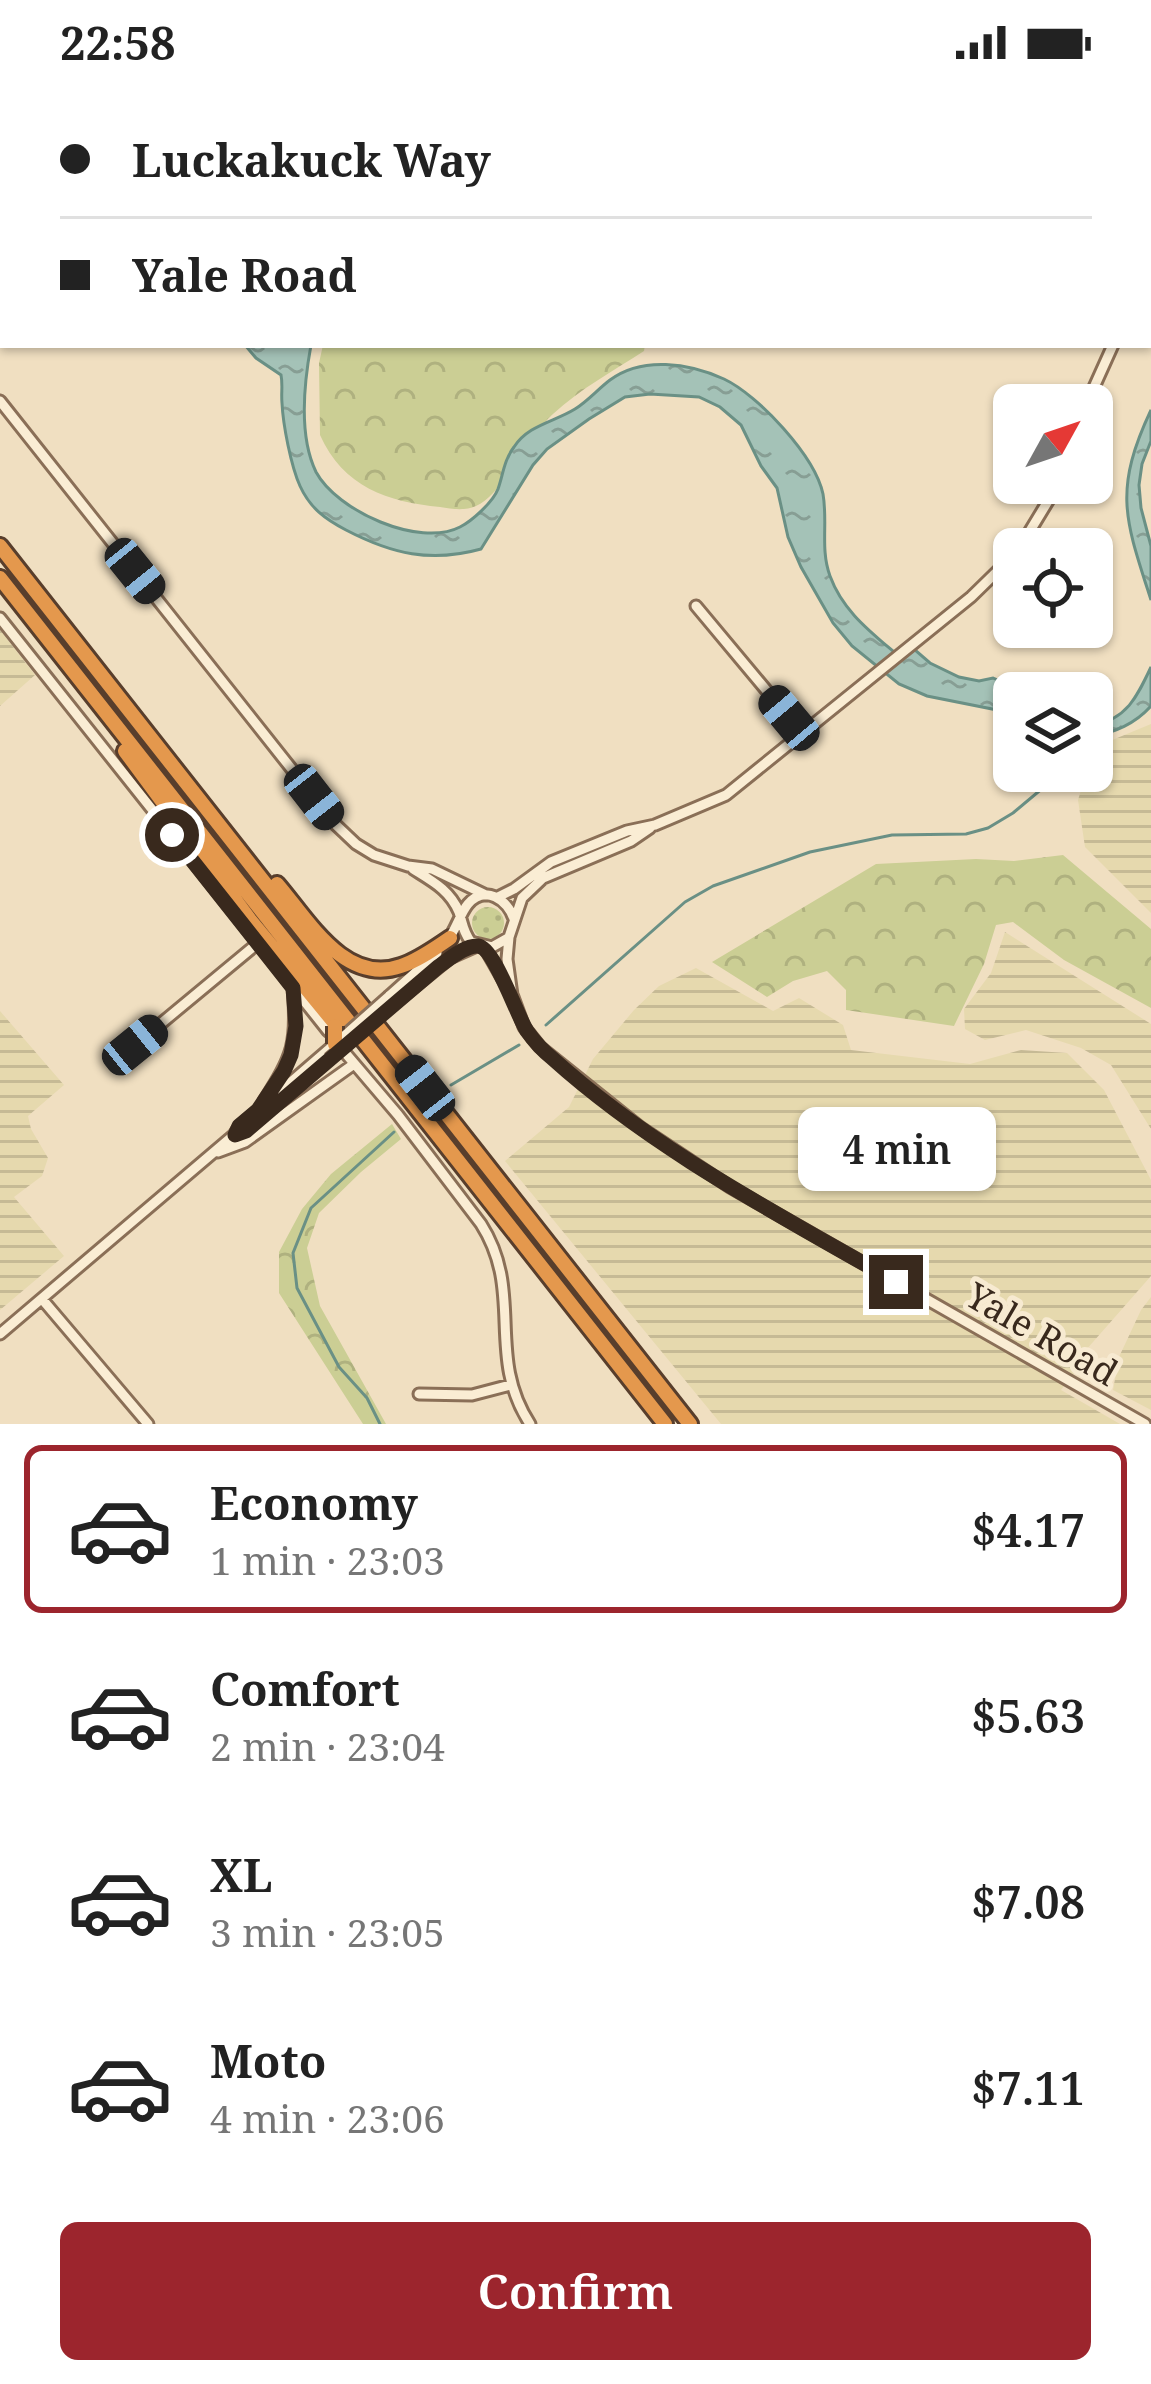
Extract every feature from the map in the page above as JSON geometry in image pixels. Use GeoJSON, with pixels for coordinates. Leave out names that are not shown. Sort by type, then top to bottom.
{"type":"FeatureCollection","features":[{"type":"Feature","properties":{"kind":"highway"},"geometry":{"type":"LineString","coordinates":[[0,546],[690,1424]]}},
{"type":"Feature","properties":{"kind":"highway"},"geometry":{"type":"LineString","coordinates":[[0,578],[665,1424]]}},
{"type":"Feature","properties":{"kind":"highway"},"geometry":{"type":"LineString","coordinates":[[104,709],[111,732],[339,1045]]}},
{"type":"Feature","properties":{"kind":"highway"},"geometry":{"type":"LineString","coordinates":[[171,762],[343,958],[370,970],[390,969],[450,938]]}},
{"type":"Feature","properties":{"kind":"street"},"geometry":{"type":"LineString","coordinates":[[1095,384],[1112,348]]}},
{"type":"Feature","properties":{"kind":"street"},"geometry":{"type":"LineString","coordinates":[[0,401],[336,825],[374,855],[432,869],[492,896],[509,906],[514,920]]}},
{"type":"Feature","properties":{"kind":"street"},"geometry":{"type":"LineString","coordinates":[[235,1135],[239,1126],[393,999],[450,958],[498,946],[509,937],[522,898],[543,878],[726,795],[993,575]]}},
{"type":"Feature","properties":{"kind":"street"},"geometry":{"type":"LineString","coordinates":[[696,606],[802,733]]}},
{"type":"Feature","properties":{"kind":"street"},"geometry":{"type":"LineString","coordinates":[[0,618],[481,1224],[500,1264],[504,1286],[510,1384],[530,1424]]}},
{"type":"Feature","properties":{"kind":"street"},"geometry":{"type":"LineString","coordinates":[[393,999],[450,938],[472,900],[514,889],[551,862],[627,831],[655,825]]}},
{"type":"Feature","properties":{"kind":"street"},"geometry":{"type":"LineString","coordinates":[[408,866],[446,890],[466,936],[481,947]]}},
{"type":"Feature","properties":{"kind":"street","name":"Yale Road"},"geometry":{"type":"LineString","coordinates":[[509,937],[512,997]]}},
{"type":"Feature","properties":{"kind":"street"},"geometry":{"type":"LineString","coordinates":[[135,1045],[258,944]]}},
{"type":"Feature","properties":{"kind":"street","name":"Yale Road"},"geometry":{"type":"LineString","coordinates":[[481,947],[539,1046],[641,1128],[730,1187],[1145,1424]]}},
{"type":"Feature","properties":{"kind":"street"},"geometry":{"type":"LineString","coordinates":[[258,1110],[291,1055],[296,1026],[293,988]]}},
{"type":"Feature","properties":{"kind":"street"},"geometry":{"type":"LineString","coordinates":[[296,1026],[314,1015]]}},
{"type":"Feature","properties":{"kind":"street"},"geometry":{"type":"LineString","coordinates":[[0,1334],[235,1135],[246,1131],[339,1045]]}},
{"type":"Feature","properties":{"kind":"street"},"geometry":{"type":"LineString","coordinates":[[213,1154],[245,1142],[339,1045]]}},
{"type":"Feature","properties":{"kind":"street"},"geometry":{"type":"LineString","coordinates":[[42,1299],[148,1424]]}},
{"type":"Feature","properties":{"kind":"street"},"geometry":{"type":"LineString","coordinates":[[419,1394],[472,1395],[510,1384]]}},
{"type":"Feature","properties":{"kind":"shaded area"},"geometry":{"type":"Polygon","coordinates":[[[0,630],[35,675],[0,706],[0,630]]]}},
{"type":"Feature","properties":{"kind":"shaded area"},"geometry":{"type":"Polygon","coordinates":[[[1151,724],[1151,913],[1085,847],[1078,800],[1080,792],[1113,792],[1113,740],[1151,724]]]}},
{"type":"Feature","properties":{"kind":"shaded area"},"geometry":{"type":"Polygon","coordinates":[[[1005,932],[1151,1024],[1151,1129],[1111,1065],[1081,1048],[1026,1030],[985,1040],[965,1029],[964,1009],[991,973],[1005,932]]]}},
{"type":"Feature","properties":{"kind":"shaded area"},"geometry":{"type":"Polygon","coordinates":[[[696,968],[773,1011],[799,998],[843,1025],[851,1050],[970,1064],[1021,1050],[1067,1053],[1104,1090],[1151,1180],[1151,1276],[1086,1350],[1061,1390],[1120,1424],[721,1424],[505,1161],[569,1107],[593,1059],[634,1010],[659,986],[696,968]]]}},
{"type":"Feature","properties":{"kind":"shaded area"},"geometry":{"type":"Polygon","coordinates":[[[0,1011],[64,1085],[28,1116],[48,1158],[42,1176],[14,1197],[64,1256],[0,1310],[0,1011]]]}},
{"type":"Feature","properties":{"kind":"shaded area"},"geometry":{"type":"Polygon","coordinates":[[[1151,1297],[1151,1410],[1113,1390],[1119,1357],[1151,1297]]]}},
{"type":"Feature","properties":{"kind":"green space"},"geometry":{"type":"Polygon","coordinates":[[[322,348],[644,348],[553,414],[486,499],[472,508],[458,509],[385,496],[341,467],[320,435],[322,348]]]}},
{"type":"Feature","properties":{"kind":"green space"},"geometry":{"type":"Polygon","coordinates":[[[1063,855],[1151,929],[1151,1008],[1064,960],[1013,922],[996,925],[984,964],[954,1026],[846,1010],[846,990],[827,971],[793,981],[767,997],[712,962],[876,864],[1014,861],[1063,855]]]}},
{"type":"Feature","properties":{"kind":"green space"},"geometry":{"type":"Polygon","coordinates":[[[488,907],[500,911],[504,923],[500,935],[488,939],[476,935],[472,923],[476,911],[488,907]]]}},
{"type":"Feature","properties":{"kind":"green space"},"geometry":{"type":"Polygon","coordinates":[[[392,1124],[401,1139],[319,1213],[307,1248],[320,1306],[386,1424],[363,1424],[279,1293],[279,1252],[302,1209],[331,1174],[392,1124]]]}},
{"type":"Feature","properties":{"kind":"water"},"geometry":{"type":"Polygon","coordinates":[[[248,348],[311,348],[305,426],[316,472],[360,512],[423,533],[443,532],[470,520],[495,494],[508,457],[520,440],[575,409],[623,372],[666,365],[724,379],[768,412],[809,462],[823,494],[827,566],[848,608],[894,652],[914,649],[959,677],[993,678],[993,709],[927,696],[899,684],[852,646],[801,567],[788,537],[777,488],[741,425],[699,397],[625,397],[547,449],[481,549],[428,555],[379,545],[325,517],[308,501],[288,445],[281,375],[248,348]]]}},
{"type":"Feature","properties":{"kind":"water"},"geometry":{"type":"Polygon","coordinates":[[[1151,410],[1151,441],[1139,485],[1151,546],[1151,600],[1130,526],[1127,484],[1151,410]]]}},
{"type":"Feature","properties":{"kind":"water"},"geometry":{"type":"Polygon","coordinates":[[[1151,667],[1151,706],[1113,731],[1113,718],[1141,688],[1151,667]]]}},
{"type":"Feature","properties":{"kind":"waterway"},"geometry":{"type":"LineString","coordinates":[[546,1025],[685,902],[713,886],[810,852],[892,835],[966,834],[988,828],[1038,792]]}},
{"type":"Feature","properties":{"kind":"waterway"},"geometry":{"type":"LineString","coordinates":[[451,1085],[519,1045]]}},
{"type":"Feature","properties":{"kind":"waterway"},"geometry":{"type":"LineString","coordinates":[[380,1424],[367,1398],[339,1367],[297,1288],[293,1253],[311,1208],[394,1132]]}},
{"type":"Feature","properties":{"kind":"route"},"geometry":{"type":"LineString","coordinates":[[172,835],[293,988],[296,1026],[291,1055],[258,1110],[235,1135],[246,1131],[438,967],[477,946],[495,963],[524,1027],[564,1068],[641,1128],[730,1187],[896,1282]]}}]}
